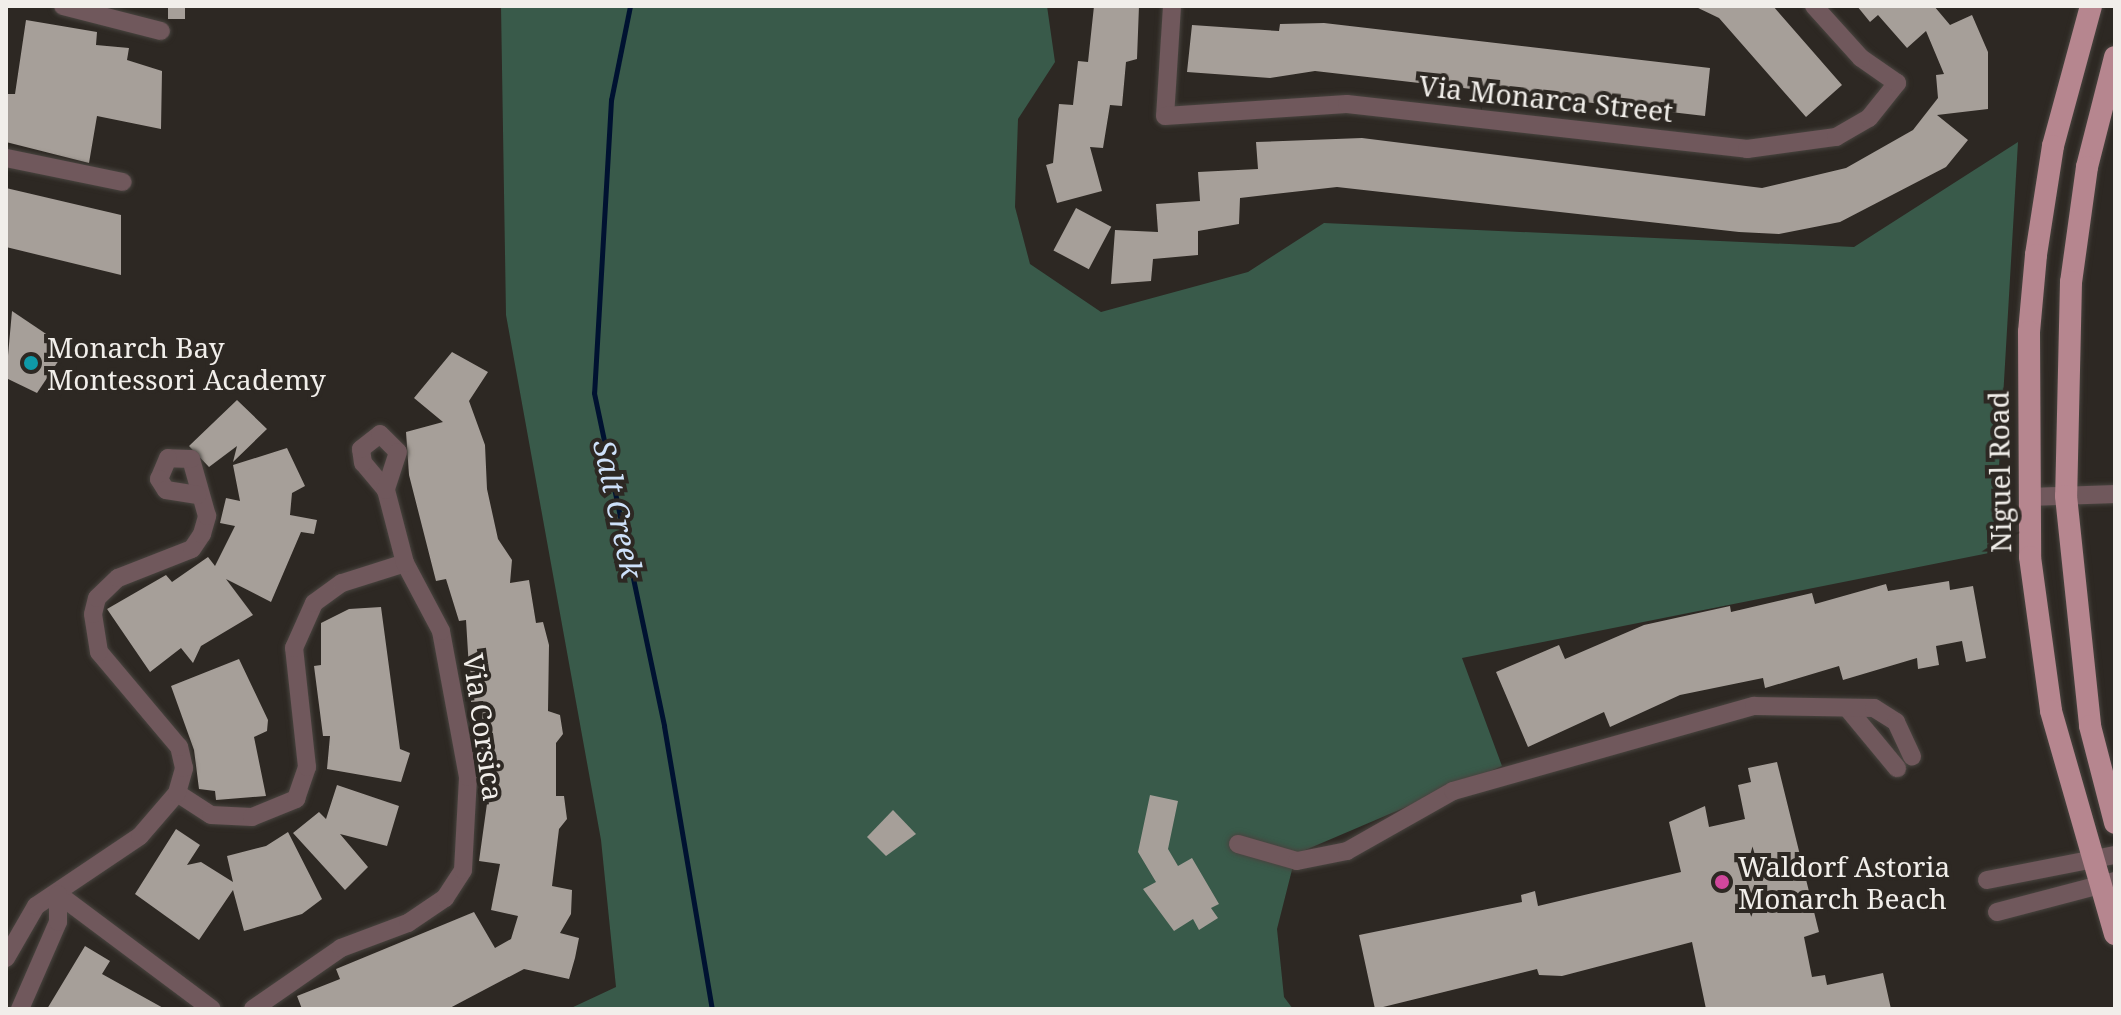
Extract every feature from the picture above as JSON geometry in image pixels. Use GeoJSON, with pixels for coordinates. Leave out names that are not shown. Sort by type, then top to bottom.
{"type":"FeatureCollection","features":[{"type":"Feature","properties":{"kind":"main road","name":"Niguel Road"},"geometry":{"type":"LineString","coordinates":[[2091,6],[2053,146],[2036,255],[2030,557],[2051,711],[2089,861],[2106,884],[2115,934]]}},
{"type":"Feature","properties":{"kind":"main road"},"geometry":{"type":"LineString","coordinates":[[2115,57],[2087,167],[2071,282],[2066,496],[2090,726],[2115,823]]}},
{"type":"Feature","properties":{"kind":"street"},"geometry":{"type":"LineString","coordinates":[[63,6],[161,31]]}},
{"type":"Feature","properties":{"kind":"street","name":"Via Monarca Street"},"geometry":{"type":"LineString","coordinates":[[1172,6],[1165,116],[1347,104],[1747,149],[1798,147],[1869,118],[1897,83],[1861,58],[1814,6]]}},
{"type":"Feature","properties":{"kind":"street"},"geometry":{"type":"LineString","coordinates":[[6,158],[123,182]]}},
{"type":"Feature","properties":{"kind":"street","name":"Via Corsica"},"geometry":{"type":"LineString","coordinates":[[253,1009],[341,948],[408,923],[445,898],[463,870],[468,777],[441,631],[405,563],[386,490]]}},
{"type":"Feature","properties":{"kind":"street"},"geometry":{"type":"LineString","coordinates":[[2030,497],[2115,494]]}},
{"type":"Feature","properties":{"kind":"street"},"geometry":{"type":"LineString","coordinates":[[6,958],[36,906],[140,836],[177,793],[184,768],[179,747],[99,652],[93,614],[97,598],[118,578],[192,549],[207,516],[198,495]]}},
{"type":"Feature","properties":{"kind":"street"},"geometry":{"type":"LineString","coordinates":[[177,793],[211,815],[252,817],[296,799],[307,767],[294,648],[309,614],[342,583],[405,563]]}},
{"type":"Feature","properties":{"kind":"street"},"geometry":{"type":"LineString","coordinates":[[1238,844],[1297,861],[1347,851],[1453,791],[1717,712],[1874,708],[1896,722],[1905,762],[1848,709]]}},
{"type":"Feature","properties":{"kind":"street"},"geometry":{"type":"LineString","coordinates":[[1987,880],[2115,855]]}},
{"type":"Feature","properties":{"kind":"street"},"geometry":{"type":"LineString","coordinates":[[1997,912],[2106,884]]}},
{"type":"Feature","properties":{"kind":"street"},"geometry":{"type":"LineString","coordinates":[[20,1009],[58,922],[58,894]]}},
{"type":"Feature","properties":{"kind":"street"},"geometry":{"type":"LineString","coordinates":[[58,894],[138,961],[212,1009]]}},
{"type":"Feature","properties":{"kind":"green space"},"geometry":{"type":"Polygon","coordinates":[[[501,6],[1047,6],[1055,62],[1018,119],[1015,207],[1030,264],[1101,312],[1248,272],[1324,223],[1854,247],[2018,142],[1994,552],[1462,658],[1502,766],[1296,854],[1277,929],[1284,997],[1293,1009],[569,1009],[616,987],[601,840],[506,315],[501,6]]]}},
{"type":"Feature","properties":{"kind":"building"},"geometry":{"type":"Polygon","coordinates":[[[168,6],[185,6],[185,19],[168,19],[168,6]]]}},
{"type":"Feature","properties":{"kind":"building"},"geometry":{"type":"Polygon","coordinates":[[[1094,6],[1139,6],[1137,59],[1126,62],[1122,106],[1110,105],[1103,148],[1090,147],[1102,191],[1057,203],[1046,165],[1053,163],[1059,104],[1073,105],[1078,61],[1088,62],[1094,6]]]}},
{"type":"Feature","properties":{"kind":"building"},"geometry":{"type":"Polygon","coordinates":[[[1694,6],[1773,6],[1842,85],[1806,117],[1719,18],[1694,6]]]}},
{"type":"Feature","properties":{"kind":"building"},"geometry":{"type":"Polygon","coordinates":[[[1857,6],[1934,6],[1950,25],[1972,15],[1988,52],[1988,109],[1937,115],[1968,140],[1946,167],[1840,222],[1779,234],[1739,232],[1337,187],[1240,198],[1239,224],[1198,231],[1198,255],[1153,259],[1151,281],[1111,284],[1115,230],[1158,232],[1156,204],[1200,201],[1198,172],[1258,169],[1256,142],[1362,138],[1762,188],[1846,168],[1913,130],[1938,98],[1936,75],[1944,74],[1926,31],[1907,48],[1878,15],[1870,22],[1857,6]]]}},
{"type":"Feature","properties":{"kind":"building"},"geometry":{"type":"Polygon","coordinates":[[[26,20],[97,32],[96,45],[129,48],[127,60],[162,71],[161,129],[97,116],[89,163],[6,142],[6,94],[15,94],[26,20]]]}},
{"type":"Feature","properties":{"kind":"building"},"geometry":{"type":"Polygon","coordinates":[[[1324,23],[1710,68],[1705,116],[1315,71],[1270,78],[1187,72],[1192,25],[1279,31],[1280,24],[1324,23]]]}},
{"type":"Feature","properties":{"kind":"building"},"geometry":{"type":"Polygon","coordinates":[[[6,188],[121,215],[121,275],[6,247],[6,188]]]}},
{"type":"Feature","properties":{"kind":"building"},"geometry":{"type":"Polygon","coordinates":[[[1076,208],[1111,227],[1089,269],[1053,250],[1076,208]]]}},
{"type":"Feature","properties":{"kind":"building","name":"Monarch Bay Montessori Academy"},"geometry":{"type":"Polygon","coordinates":[[[12,311],[67,348],[37,393],[6,378],[12,311]]]}},
{"type":"Feature","properties":{"kind":"building"},"geometry":{"type":"Polygon","coordinates":[[[452,352],[488,372],[469,401],[485,445],[487,489],[498,539],[512,560],[510,583],[529,580],[536,623],[543,622],[549,645],[548,711],[560,715],[563,734],[556,743],[556,796],[564,796],[567,819],[559,829],[552,886],[572,890],[571,914],[560,933],[579,938],[575,958],[569,979],[524,969],[448,1009],[302,1009],[297,996],[340,979],[336,969],[474,912],[495,948],[511,939],[518,916],[491,910],[500,864],[479,861],[490,782],[480,782],[483,701],[471,702],[466,620],[459,621],[446,579],[436,581],[409,475],[406,432],[443,422],[414,398],[452,352]]]}},
{"type":"Feature","properties":{"kind":"building"},"geometry":{"type":"Polygon","coordinates":[[[237,400],[267,429],[233,462],[237,446],[209,467],[189,446],[237,400]]]}},
{"type":"Feature","properties":{"kind":"building"},"geometry":{"type":"Polygon","coordinates":[[[287,448],[305,486],[292,493],[290,515],[317,520],[314,534],[301,532],[271,602],[226,579],[253,615],[201,646],[193,663],[181,648],[150,672],[107,609],[166,575],[172,582],[208,557],[215,566],[235,526],[220,523],[226,498],[240,501],[233,465],[287,448]]]}},
{"type":"Feature","properties":{"kind":"building"},"geometry":{"type":"Polygon","coordinates":[[[1949,581],[1950,590],[1973,586],[1986,658],[1966,662],[1962,641],[1936,646],[1939,665],[1918,669],[1917,658],[1843,680],[1839,666],[1765,688],[1763,678],[1680,695],[1610,727],[1604,712],[1528,747],[1496,672],[1559,645],[1565,659],[1644,625],[1730,606],[1731,612],[1812,593],[1815,604],[1886,584],[1888,591],[1949,581]]]}},
{"type":"Feature","properties":{"kind":"building"},"geometry":{"type":"Polygon","coordinates":[[[381,607],[400,749],[410,753],[401,782],[327,769],[330,736],[323,736],[314,666],[321,665],[321,623],[349,609],[381,607]]]}},
{"type":"Feature","properties":{"kind":"building"},"geometry":{"type":"Polygon","coordinates":[[[239,659],[268,720],[267,731],[254,737],[266,796],[216,800],[215,791],[199,789],[194,750],[171,686],[239,659]]]}},
{"type":"Feature","properties":{"kind":"building","name":"Waldorf Astoria Monarch Beach"},"geometry":{"type":"Polygon","coordinates":[[[1777,762],[1819,932],[1804,937],[1812,977],[1825,975],[1827,985],[1883,973],[1891,1009],[1706,1009],[1692,942],[1562,976],[1539,975],[1537,969],[1375,1009],[1359,935],[1522,902],[1521,895],[1535,891],[1538,906],[1681,872],[1669,822],[1705,806],[1709,827],[1745,819],[1738,785],[1751,782],[1748,768],[1777,762]]]}},
{"type":"Feature","properties":{"kind":"building"},"geometry":{"type":"Polygon","coordinates":[[[337,785],[399,806],[387,846],[340,834],[368,867],[345,890],[293,833],[319,812],[326,819],[337,785]]]}},
{"type":"Feature","properties":{"kind":"building"},"geometry":{"type":"Polygon","coordinates":[[[1150,795],[1178,801],[1168,849],[1178,866],[1192,858],[1219,904],[1211,908],[1218,918],[1199,930],[1193,919],[1174,931],[1143,889],[1156,882],[1138,852],[1150,795]]]}},
{"type":"Feature","properties":{"kind":"building"},"geometry":{"type":"Polygon","coordinates":[[[893,810],[916,834],[886,856],[867,837],[893,810]]]}},
{"type":"Feature","properties":{"kind":"building"},"geometry":{"type":"Polygon","coordinates":[[[176,829],[200,845],[187,865],[201,862],[233,882],[227,856],[266,846],[288,832],[322,899],[302,914],[244,931],[233,890],[199,940],[135,894],[176,829]]]}},
{"type":"Feature","properties":{"kind":"building"},"geometry":{"type":"Polygon","coordinates":[[[85,946],[110,961],[102,974],[165,1009],[47,1009],[85,946]]]}},
{"type":"Feature","properties":{"kind":"waterway","name":"Salt Creek"},"geometry":{"type":"LineString","coordinates":[[630,6],[611,100],[594,393],[664,726],[712,1009]]}},
{"type":"Feature","properties":{"kind":"place","name":"Monarch Bay Montessori Academy"},"geometry":{"type":"Point","coordinates":[31,363]}},
{"type":"Feature","properties":{"kind":"place","name":"Waldorf Astoria Monarch Beach"},"geometry":{"type":"Point","coordinates":[1722,882]}}]}
